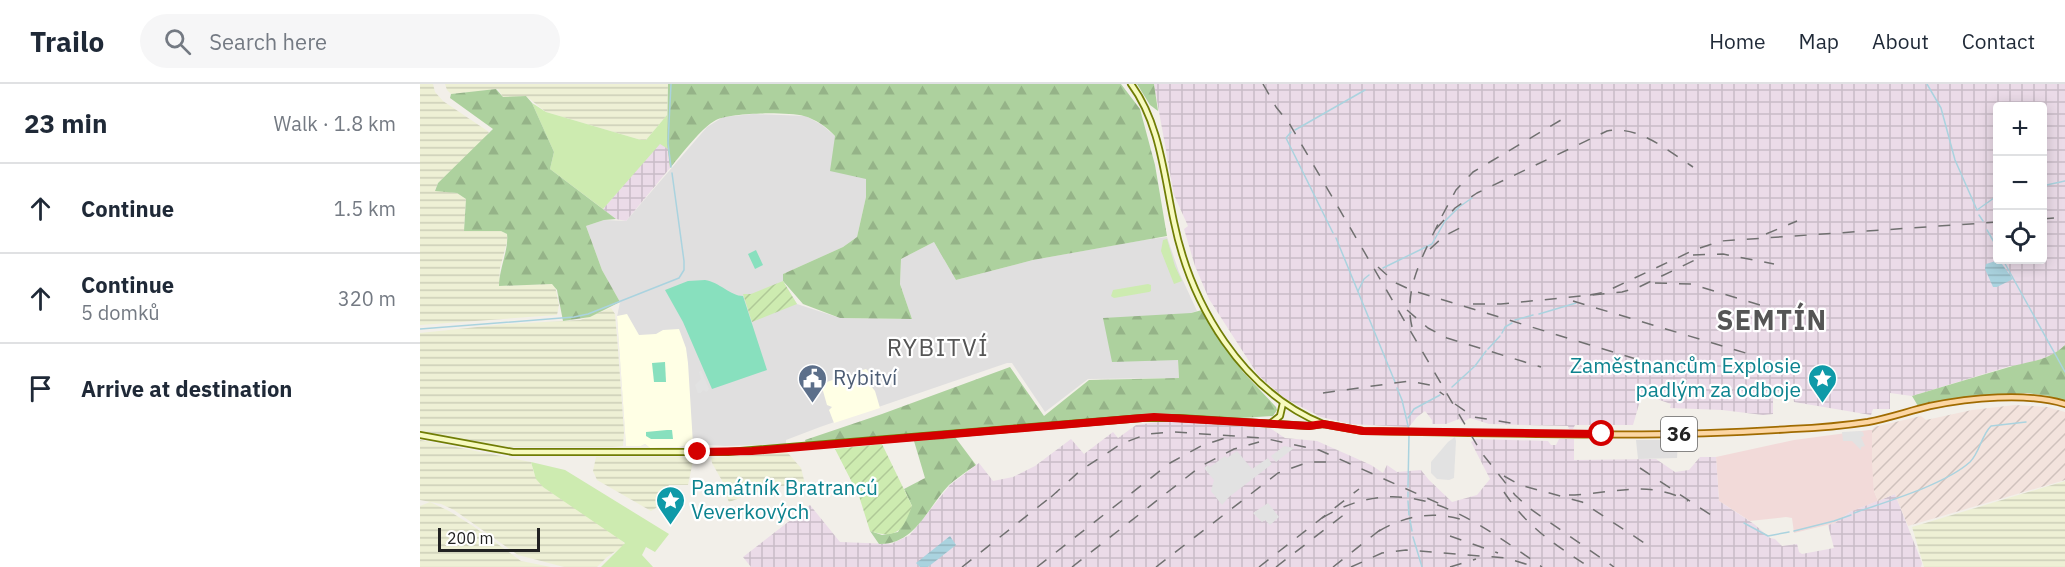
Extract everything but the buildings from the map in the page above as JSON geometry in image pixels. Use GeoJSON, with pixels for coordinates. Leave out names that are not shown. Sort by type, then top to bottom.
{"type":"FeatureCollection","features":[{"type":"Feature","properties":{"kind":"main road","name":"36"},"geometry":{"type":"LineString","coordinates":[[1323,424],[1363,431],[1719,433],[1867,422],[1944,404],[2010,397],[2040,398],[2065,404]]}},
{"type":"Feature","properties":{"kind":"street"},"geometry":{"type":"LineString","coordinates":[[1131,84],[1143,102],[1152,125],[1177,234],[1198,293],[1214,325],[1259,383],[1283,403],[1323,424]]}},
{"type":"Feature","properties":{"kind":"street"},"geometry":{"type":"LineString","coordinates":[[1271,423],[1280,416],[1283,403]]}},
{"type":"Feature","properties":{"kind":"street"},"geometry":{"type":"LineString","coordinates":[[420,435],[513,452],[739,452],[1154,417],[1309,426],[1323,424]]}},
{"type":"Feature","properties":{"kind":"shaded area"},"geometry":{"type":"Polygon","coordinates":[[[420,84],[433,84],[435,92],[443,101],[489,132],[438,183],[435,190],[457,193],[466,199],[464,231],[501,231],[507,234],[499,286],[552,284],[555,286],[559,305],[557,315],[420,325],[420,84]]]}},
{"type":"Feature","properties":{"kind":"shaded area"},"geometry":{"type":"Polygon","coordinates":[[[445,84],[668,84],[667,115],[646,140],[641,140],[546,112],[526,96],[506,98],[498,89],[451,94],[445,84]]]}},
{"type":"Feature","properties":{"kind":"shaded area"},"geometry":{"type":"Polygon","coordinates":[[[1154,84],[2065,84],[2065,345],[2056,353],[2028,364],[2010,366],[1912,396],[1890,393],[1890,409],[1873,409],[1871,415],[1794,402],[1793,395],[1781,395],[1782,392],[1773,393],[1773,414],[1763,415],[1722,410],[1670,408],[1671,404],[1642,394],[1633,425],[1575,425],[1573,429],[1569,429],[1568,426],[1489,424],[1470,418],[1462,423],[1459,419],[1446,424],[1432,424],[1432,420],[1425,411],[1409,427],[1350,424],[1321,417],[1284,398],[1258,375],[1209,299],[1195,266],[1184,229],[1188,226],[1174,195],[1154,84]]]}},
{"type":"Feature","properties":{"kind":"shaded area"},"geometry":{"type":"Polygon","coordinates":[[[753,114],[806,116],[822,125],[835,136],[866,179],[866,197],[857,237],[843,247],[783,274],[783,281],[797,304],[840,318],[912,319],[900,284],[901,259],[934,242],[956,280],[1033,260],[1167,237],[1179,272],[1197,311],[1191,313],[1178,360],[1179,378],[1088,379],[1045,412],[1012,363],[1007,363],[820,427],[786,440],[786,444],[725,446],[693,444],[650,448],[645,444],[626,446],[617,317],[620,302],[602,270],[586,226],[604,220],[626,221],[707,127],[723,117],[753,114]]]}},
{"type":"Feature","properties":{"kind":"shaded area"},"geometry":{"type":"Polygon","coordinates":[[[660,143],[668,149],[670,168],[626,221],[616,219],[603,209],[660,143]]]}},
{"type":"Feature","properties":{"kind":"shaded area"},"geometry":{"type":"Polygon","coordinates":[[[611,308],[615,314],[624,432],[623,446],[510,447],[420,432],[420,333],[506,324],[580,320],[611,308]]]}},
{"type":"Feature","properties":{"kind":"shaded area"},"geometry":{"type":"Polygon","coordinates":[[[627,314],[639,335],[679,329],[686,348],[688,363],[693,444],[650,448],[645,444],[626,446],[617,316],[627,314]]]}},
{"type":"Feature","properties":{"kind":"shaded area"},"geometry":{"type":"Polygon","coordinates":[[[866,369],[880,408],[834,423],[829,410],[832,407],[827,405],[821,384],[866,369]]]}},
{"type":"Feature","properties":{"kind":"shaded area"},"geometry":{"type":"Polygon","coordinates":[[[701,370],[709,389],[707,392],[703,390],[698,393],[695,385],[701,379],[699,372],[701,370]]]}},
{"type":"Feature","properties":{"kind":"shaded area"},"geometry":{"type":"Polygon","coordinates":[[[2015,405],[2047,407],[2065,412],[2065,480],[1908,526],[1895,494],[1878,501],[1874,491],[1872,464],[1872,430],[1874,427],[1921,416],[1926,420],[1972,410],[2015,405]]]}},
{"type":"Feature","properties":{"kind":"shaded area"},"geometry":{"type":"Polygon","coordinates":[[[1158,422],[1270,428],[1285,438],[1317,441],[1371,465],[1383,473],[1387,465],[1397,472],[1421,470],[1452,502],[1477,495],[1490,479],[1471,442],[1476,439],[1548,441],[1551,445],[1556,445],[1559,439],[1574,439],[1574,460],[1656,459],[1675,472],[1689,470],[1700,457],[1716,457],[1719,501],[1782,546],[1797,544],[1802,554],[1834,548],[1828,525],[1835,523],[1850,512],[1895,494],[1922,563],[1921,567],[751,567],[743,557],[810,505],[840,542],[891,544],[910,535],[950,485],[979,463],[993,481],[1013,477],[1035,466],[1071,439],[1084,454],[1113,432],[1118,438],[1136,425],[1158,422]]]}},
{"type":"Feature","properties":{"kind":"shaded area"},"geometry":{"type":"Polygon","coordinates":[[[1872,430],[1874,491],[1878,501],[1850,512],[1835,523],[1794,533],[1792,518],[1750,521],[1719,501],[1716,457],[1794,440],[1872,430]]]}},
{"type":"Feature","properties":{"kind":"shaded area"},"geometry":{"type":"Polygon","coordinates":[[[1842,432],[1863,432],[1864,436],[1861,437],[1865,446],[1861,447],[1861,450],[1852,441],[1843,441],[1842,432]]]}},
{"type":"Feature","properties":{"kind":"shaded area"},"geometry":{"type":"Polygon","coordinates":[[[1455,437],[1454,478],[1437,479],[1431,473],[1431,462],[1455,437]]]}},
{"type":"Feature","properties":{"kind":"shaded area"},"geometry":{"type":"Polygon","coordinates":[[[420,440],[531,462],[534,473],[543,487],[607,529],[625,545],[597,567],[564,567],[518,555],[454,510],[441,504],[420,500],[420,440]]]}},
{"type":"Feature","properties":{"kind":"shaded area"},"geometry":{"type":"Polygon","coordinates":[[[1636,440],[1678,440],[1677,458],[1638,459],[1636,440]]]}},
{"type":"Feature","properties":{"kind":"shaded area"},"geometry":{"type":"Polygon","coordinates":[[[1284,446],[1294,448],[1276,462],[1271,456],[1284,446]]]}},
{"type":"Feature","properties":{"kind":"shaded area"},"geometry":{"type":"Polygon","coordinates":[[[1237,451],[1252,469],[1268,458],[1272,464],[1222,505],[1211,491],[1214,480],[1204,468],[1208,465],[1210,467],[1225,456],[1227,458],[1237,451]]]}},
{"type":"Feature","properties":{"kind":"shaded area"},"geometry":{"type":"Polygon","coordinates":[[[787,452],[801,468],[805,484],[770,487],[729,502],[725,486],[711,458],[787,452]]]}},
{"type":"Feature","properties":{"kind":"shaded area"},"geometry":{"type":"Polygon","coordinates":[[[596,457],[680,457],[691,458],[693,461],[688,485],[669,485],[656,508],[651,511],[597,480],[593,471],[596,457]]]}},
{"type":"Feature","properties":{"kind":"shaded area"},"geometry":{"type":"Polygon","coordinates":[[[2065,481],[2065,567],[1924,567],[1912,527],[2065,481]]]}},
{"type":"Feature","properties":{"kind":"shaded area"},"geometry":{"type":"Polygon","coordinates":[[[430,502],[473,526],[521,561],[551,567],[420,567],[420,506],[430,502]]]}},
{"type":"Feature","properties":{"kind":"shaded area"},"geometry":{"type":"Polygon","coordinates":[[[1268,503],[1279,517],[1270,525],[1265,520],[1262,522],[1253,513],[1268,503]]]}},
{"type":"Feature","properties":{"kind":"green space"},"geometry":{"type":"Polygon","coordinates":[[[668,84],[1121,84],[1140,109],[1155,165],[1167,236],[1033,260],[956,280],[934,242],[901,259],[900,284],[912,319],[840,318],[803,304],[783,281],[783,274],[843,247],[857,237],[866,197],[866,179],[830,171],[835,136],[821,124],[804,116],[759,113],[723,117],[704,129],[670,168],[667,143],[668,84]]]}},
{"type":"Feature","properties":{"kind":"green space"},"geometry":{"type":"Polygon","coordinates":[[[1137,84],[1154,84],[1158,111],[1150,105],[1137,84]]]}},
{"type":"Feature","properties":{"kind":"green space"},"geometry":{"type":"Polygon","coordinates":[[[496,89],[503,97],[526,96],[532,103],[554,152],[550,169],[616,219],[586,226],[602,270],[620,302],[590,317],[563,321],[557,290],[552,284],[499,286],[507,246],[507,234],[501,231],[464,231],[466,199],[457,193],[435,191],[438,183],[493,129],[450,98],[451,94],[496,89]]]}},
{"type":"Feature","properties":{"kind":"green space"},"geometry":{"type":"Polygon","coordinates":[[[532,103],[546,112],[641,140],[646,140],[667,115],[668,149],[660,144],[603,209],[550,169],[554,152],[532,103]]]}},
{"type":"Feature","properties":{"kind":"green space"},"geometry":{"type":"Polygon","coordinates":[[[1167,239],[1182,281],[1174,284],[1161,251],[1163,240],[1167,239]]]}},
{"type":"Feature","properties":{"kind":"green space"},"geometry":{"type":"Polygon","coordinates":[[[756,250],[763,265],[755,269],[748,254],[756,250]]]}},
{"type":"Feature","properties":{"kind":"green space"},"geometry":{"type":"Polygon","coordinates":[[[705,280],[743,296],[767,370],[712,389],[683,322],[665,290],[688,281],[705,280]]]}},
{"type":"Feature","properties":{"kind":"green space"},"geometry":{"type":"Polygon","coordinates":[[[783,281],[797,304],[752,322],[743,294],[751,294],[783,281]]]}},
{"type":"Feature","properties":{"kind":"green space"},"geometry":{"type":"Polygon","coordinates":[[[1151,285],[1149,292],[1114,298],[1111,296],[1113,290],[1151,285]]]}},
{"type":"Feature","properties":{"kind":"green space"},"geometry":{"type":"Polygon","coordinates":[[[1202,310],[1243,372],[1276,407],[1277,410],[1273,416],[1241,418],[1164,414],[806,443],[805,440],[1010,367],[1044,416],[1089,380],[1179,378],[1178,360],[1112,362],[1103,318],[1191,313],[1202,310]]]}},
{"type":"Feature","properties":{"kind":"green space"},"geometry":{"type":"Polygon","coordinates":[[[2065,345],[2065,402],[2049,398],[2049,396],[2027,393],[1918,406],[1912,396],[2044,358],[2065,345]]]}},
{"type":"Feature","properties":{"kind":"green space"},"geometry":{"type":"Polygon","coordinates":[[[665,362],[666,382],[654,382],[652,363],[665,362]]]}},
{"type":"Feature","properties":{"kind":"green space"},"geometry":{"type":"Polygon","coordinates":[[[672,430],[673,439],[651,439],[646,436],[646,432],[672,430]]]}},
{"type":"Feature","properties":{"kind":"green space"},"geometry":{"type":"Polygon","coordinates":[[[955,437],[976,465],[949,485],[911,532],[891,543],[879,544],[870,531],[882,535],[898,532],[912,506],[904,489],[925,478],[914,441],[955,437]]]}},
{"type":"Feature","properties":{"kind":"green space"},"geometry":{"type":"Polygon","coordinates":[[[882,444],[912,506],[902,527],[898,531],[887,534],[870,531],[859,496],[835,449],[882,444]]]}},
{"type":"Feature","properties":{"kind":"green space"},"geometry":{"type":"Polygon","coordinates":[[[531,462],[565,470],[669,534],[655,552],[646,547],[642,555],[653,567],[601,567],[625,543],[543,487],[536,479],[531,462]]]}},
{"type":"Feature","properties":{"kind":"water"},"geometry":{"type":"Polygon","coordinates":[[[1993,262],[1993,264],[2002,264],[2013,279],[1993,287],[1985,269],[1986,264],[1993,262]]]}},
{"type":"Feature","properties":{"kind":"water"},"geometry":{"type":"Polygon","coordinates":[[[950,536],[956,545],[928,567],[920,567],[916,563],[950,536]]]}},
{"type":"Feature","properties":{"kind":"waterway"},"geometry":{"type":"LineString","coordinates":[[671,84],[668,143],[671,167]]}},
{"type":"Feature","properties":{"kind":"waterway"},"geometry":{"type":"LineString","coordinates":[[1927,84],[1941,108],[1955,160],[1977,210],[1993,199]]}},
{"type":"Feature","properties":{"kind":"waterway"},"geometry":{"type":"LineString","coordinates":[[1295,130],[1365,90]]}},
{"type":"Feature","properties":{"kind":"waterway"},"geometry":{"type":"LineString","coordinates":[[1291,132],[1286,138],[1333,233]]}},
{"type":"Feature","properties":{"kind":"waterway"},"geometry":{"type":"LineString","coordinates":[[420,329],[574,317],[588,314],[679,278],[684,270],[684,261],[672,173]]}},
{"type":"Feature","properties":{"kind":"waterway"},"geometry":{"type":"LineString","coordinates":[[2047,185],[2065,181]]}},
{"type":"Feature","properties":{"kind":"waterway"},"geometry":{"type":"LineString","coordinates":[[1383,268],[1432,244],[1445,221],[1472,198]]}},
{"type":"Feature","properties":{"kind":"waterway"},"geometry":{"type":"LineString","coordinates":[[1979,215],[1983,221]]}},
{"type":"Feature","properties":{"kind":"waterway"},"geometry":{"type":"LineString","coordinates":[[1987,230],[1993,240]]}},
{"type":"Feature","properties":{"kind":"waterway"},"geometry":{"type":"LineString","coordinates":[[1336,238],[1395,382]]}},
{"type":"Feature","properties":{"kind":"waterway"},"geometry":{"type":"LineString","coordinates":[[2005,264],[2065,372]]}},
{"type":"Feature","properties":{"kind":"waterway"},"geometry":{"type":"LineString","coordinates":[[1358,291],[1364,279],[1369,275]]}},
{"type":"Feature","properties":{"kind":"waterway"},"geometry":{"type":"LineString","coordinates":[[1539,314],[1576,303]]}},
{"type":"Feature","properties":{"kind":"waterway"},"geometry":{"type":"LineString","coordinates":[[1515,320],[1533,315]]}},
{"type":"Feature","properties":{"kind":"waterway"},"geometry":{"type":"LineString","coordinates":[[1502,333],[1505,327],[1512,323]]}},
{"type":"Feature","properties":{"kind":"waterway"},"geometry":{"type":"LineString","coordinates":[[1488,349],[1500,336]]}},
{"type":"Feature","properties":{"kind":"waterway"},"geometry":{"type":"LineString","coordinates":[[1452,387],[1475,366],[1486,351]]}},
{"type":"Feature","properties":{"kind":"waterway"},"geometry":{"type":"LineString","coordinates":[[1397,388],[1409,430]]}},
{"type":"Feature","properties":{"kind":"waterway"},"geometry":{"type":"LineString","coordinates":[[1408,418],[1414,409],[1440,395]]}},
{"type":"Feature","properties":{"kind":"waterway"},"geometry":{"type":"LineString","coordinates":[[1854,513],[1915,492],[1959,470],[1976,454],[1991,426],[2026,422]]}},
{"type":"Feature","properties":{"kind":"waterway"},"geometry":{"type":"LineString","coordinates":[[1408,487],[1409,435]]}},
{"type":"Feature","properties":{"kind":"waterway"},"geometry":{"type":"LineString","coordinates":[[1408,492],[1408,497]]}},
{"type":"Feature","properties":{"kind":"waterway"},"geometry":{"type":"LineString","coordinates":[[1408,501],[1409,515]]}},
{"type":"Feature","properties":{"kind":"waterway"},"geometry":{"type":"LineString","coordinates":[[1794,531],[1851,515]]}},
{"type":"Feature","properties":{"kind":"waterway"},"geometry":{"type":"LineString","coordinates":[[1410,520],[1412,531]]}},
{"type":"Feature","properties":{"kind":"waterway"},"geometry":{"type":"LineString","coordinates":[[1744,523],[1768,536],[1789,532]]}},
{"type":"Feature","properties":{"kind":"waterway"},"geometry":{"type":"LineString","coordinates":[[1413,537],[1422,567]]}},
{"type":"Feature","properties":{"kind":"railway"},"geometry":{"type":"LineString","coordinates":[[1263,84],[1276,107],[1289,123],[1481,452],[1515,495],[1529,508],[1614,567]]}},
{"type":"Feature","properties":{"kind":"railway"},"geometry":{"type":"LineString","coordinates":[[1442,216],[1456,190],[1473,172],[1561,120]]}},
{"type":"Feature","properties":{"kind":"railway"},"geometry":{"type":"LineString","coordinates":[[1436,229],[1455,208],[1477,193],[1607,131],[1619,130],[1642,136],[1693,167]]}},
{"type":"Feature","properties":{"kind":"railway"},"geometry":{"type":"LineString","coordinates":[[2047,219],[2065,217]]}},
{"type":"Feature","properties":{"kind":"railway"},"geometry":{"type":"LineString","coordinates":[[1766,234],[1797,221]]}},
{"type":"Feature","properties":{"kind":"railway"},"geometry":{"type":"LineString","coordinates":[[1412,327],[1410,313],[1412,286],[1421,260],[1439,222]]}},
{"type":"Feature","properties":{"kind":"railway"},"geometry":{"type":"LineString","coordinates":[[1590,295],[1605,292],[1694,250],[1721,241],[1993,222]]}},
{"type":"Feature","properties":{"kind":"railway"},"geometry":{"type":"LineString","coordinates":[[1430,249],[1444,236],[1462,227]]}},
{"type":"Feature","properties":{"kind":"railway"},"geometry":{"type":"LineString","coordinates":[[1693,255],[1723,254],[1774,264]]}},
{"type":"Feature","properties":{"kind":"railway"},"geometry":{"type":"LineString","coordinates":[[1473,304],[1501,304],[1622,292],[1637,288],[1699,258]]}},
{"type":"Feature","properties":{"kind":"railway"},"geometry":{"type":"LineString","coordinates":[[1378,267],[1396,283],[1411,290],[1652,364]]}},
{"type":"Feature","properties":{"kind":"railway"},"geometry":{"type":"LineString","coordinates":[[1655,283],[1691,284],[1760,305]]}},
{"type":"Feature","properties":{"kind":"railway"},"geometry":{"type":"LineString","coordinates":[[1573,301],[1749,354]]}},
{"type":"Feature","properties":{"kind":"railway"},"geometry":{"type":"LineString","coordinates":[[1407,310],[1428,328],[1447,338],[1541,367]]}},
{"type":"Feature","properties":{"kind":"railway"},"geometry":{"type":"LineString","coordinates":[[1323,393],[1409,381],[1430,385],[1444,395]]}},
{"type":"Feature","properties":{"kind":"railway"},"geometry":{"type":"LineString","coordinates":[[1455,404],[1474,417],[1511,423]]}},
{"type":"Feature","properties":{"kind":"railway"},"geometry":{"type":"LineString","coordinates":[[1051,497],[1081,470],[1121,444],[1147,434],[1175,432],[1263,438],[1319,450],[1447,507]]}},
{"type":"Feature","properties":{"kind":"railway"},"geometry":{"type":"LineString","coordinates":[[1037,567],[1170,463],[1201,446],[1225,438]]}},
{"type":"Feature","properties":{"kind":"railway"},"geometry":{"type":"LineString","coordinates":[[1072,567],[1201,466],[1234,449],[1259,442]]}},
{"type":"Feature","properties":{"kind":"railway"},"geometry":{"type":"LineString","coordinates":[[1156,567],[1278,473],[1309,462],[1338,462]]}},
{"type":"Feature","properties":{"kind":"railway"},"geometry":{"type":"LineString","coordinates":[[1640,468],[1720,521]]}},
{"type":"Feature","properties":{"kind":"railway"},"geometry":{"type":"LineString","coordinates":[[1504,476],[1520,485],[1582,502],[1649,546]]}},
{"type":"Feature","properties":{"kind":"railway"},"geometry":{"type":"LineString","coordinates":[[1259,567],[1359,489]]}},
{"type":"Feature","properties":{"kind":"railway"},"geometry":{"type":"LineString","coordinates":[[1569,495],[1644,489],[1673,494],[1688,501]]}},
{"type":"Feature","properties":{"kind":"railway"},"geometry":{"type":"LineString","coordinates":[[962,567],[1057,492]]}},
{"type":"Feature","properties":{"kind":"railway"},"geometry":{"type":"LineString","coordinates":[[1504,492],[1522,516],[1532,525],[1553,543],[1589,567]]}},
{"type":"Feature","properties":{"kind":"railway"},"geometry":{"type":"LineString","coordinates":[[1322,518],[1353,503],[1382,497],[1411,498],[1438,505],[1464,517],[1542,567]]}},
{"type":"Feature","properties":{"kind":"railway"},"geometry":{"type":"LineString","coordinates":[[1276,567],[1350,510]]}},
{"type":"Feature","properties":{"kind":"railway"},"geometry":{"type":"LineString","coordinates":[[1379,531],[1418,516],[1439,515],[1460,519]]}},
{"type":"Feature","properties":{"kind":"railway"},"geometry":{"type":"LineString","coordinates":[[1333,567],[1385,526]]}},
{"type":"Feature","properties":{"kind":"railway"},"geometry":{"type":"LineString","coordinates":[[1450,536],[1498,553]]}},
{"type":"Feature","properties":{"kind":"railway"},"geometry":{"type":"LineString","coordinates":[[1351,567],[1382,553],[1406,550],[1506,558],[1532,566]]}},
{"type":"Feature","properties":{"kind":"railway"},"geometry":{"type":"LineString","coordinates":[[1450,567],[1476,559]]}},
{"type":"Feature","properties":{"kind":"place","name":"Rybitví"},"geometry":{"type":"Point","coordinates":[812,404]}},
{"type":"Feature","properties":{"kind":"place","name":"Zaměstnancům Explosie padlým za odboje"},"geometry":{"type":"Point","coordinates":[1822,404]}},
{"type":"Feature","properties":{"kind":"place","name":"Památník Bratrancú Veverkových"},"geometry":{"type":"Point","coordinates":[670,526]}},
{"type":"Feature","properties":{"kind":"district","name":"SEMTÍN"},"geometry":{"type":"Point","coordinates":[1772,321]}},
{"type":"Feature","properties":{"kind":"district","name":"RYBITVÍ"},"geometry":{"type":"Point","coordinates":[938,348]}},
{"type":"Feature","properties":{"kind":"route"},"geometry":{"type":"LineString","coordinates":[[698,452],[752,451],[1161,417],[1309,426],[1323,424],[1363,431],[1602,434]]}}]}
